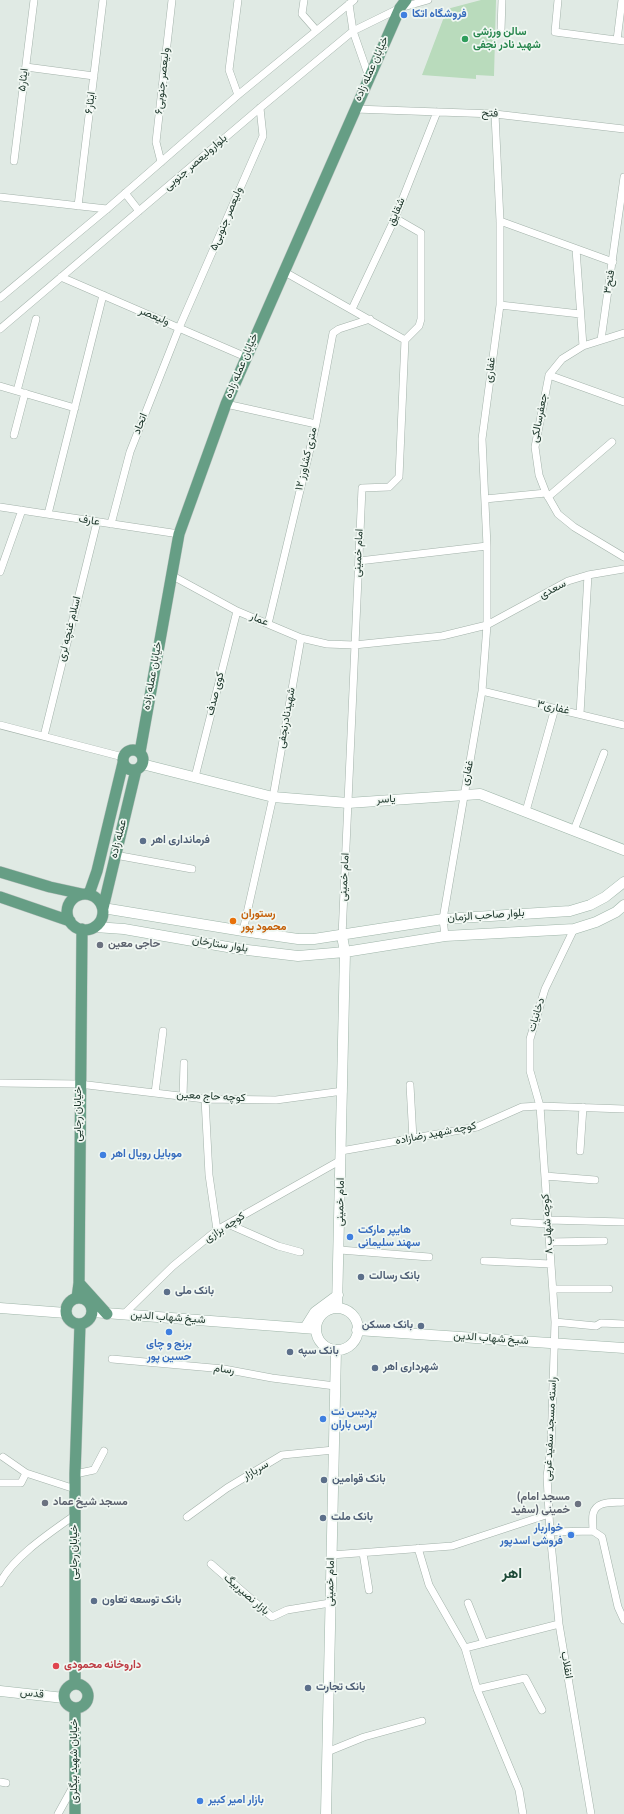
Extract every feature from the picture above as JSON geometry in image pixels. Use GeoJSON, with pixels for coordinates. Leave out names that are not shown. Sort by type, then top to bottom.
{"type":"FeatureCollection","features":[{"type":"Feature","properties":{"kind":"main road","name":"خیابان عمله زاده"},"geometry":{"type":"LineString","coordinates":[[140,752],[179,534],[226,404],[283,271],[403,4]]}},
{"type":"Feature","properties":{"kind":"main road"},"geometry":{"type":"LineString","coordinates":[[135,749],[140,752],[143,756],[139,767],[130,770],[126,767],[123,760],[125,753],[135,749]]}},
{"type":"Feature","properties":{"kind":"main road","name":"عمله زاده"},"geometry":{"type":"LineString","coordinates":[[86,894],[97,871],[123,760]]}},
{"type":"Feature","properties":{"kind":"main road","name":"یاسر"},"geometry":{"type":"LineString","coordinates":[[139,767],[195,777],[273,797],[348,803],[480,794],[624,850]]}},
{"type":"Feature","properties":{"kind":"main road","name":"عمله زاده"},"geometry":{"type":"LineString","coordinates":[[103,908],[115,855],[139,767]]}},
{"type":"Feature","properties":{"kind":"main road"},"geometry":{"type":"LineString","coordinates":[[0,872],[96,897],[103,908],[103,915],[100,922],[95,927],[82,929],[70,922],[0,897]]}},
{"type":"Feature","properties":{"kind":"main road","name":"بلوار صاحب الزمان"},"geometry":{"type":"LineString","coordinates":[[342,936],[443,919],[570,911],[590,905],[605,897],[624,882]]}},
{"type":"Feature","properties":{"kind":"main road"},"geometry":{"type":"LineString","coordinates":[[70,922],[68,908],[71,902],[76,896],[86,894]]}},
{"type":"Feature","properties":{"kind":"main road","name":"بلوار صاحب الزمان"},"geometry":{"type":"LineString","coordinates":[[345,952],[446,936],[574,929],[596,922],[616,912],[624,905]]}},
{"type":"Feature","properties":{"kind":"main road","name":"بلوار ستارخان"},"geometry":{"type":"LineString","coordinates":[[103,908],[298,939],[342,936]]}},
{"type":"Feature","properties":{"kind":"main road","name":"بلوار ستارخان"},"geometry":{"type":"LineString","coordinates":[[95,927],[124,929],[239,949],[298,956],[345,952]]}},
{"type":"Feature","properties":{"kind":"main road","name":"خیابان رجایی"},"geometry":{"type":"LineString","coordinates":[[77,1298],[79,1283],[79,1084],[82,929]]}},
{"type":"Feature","properties":{"kind":"main road","name":"امام خمینی"},"geometry":{"type":"LineString","coordinates":[[337,1308],[340,1250],[345,952],[342,936]]}},
{"type":"Feature","properties":{"kind":"main road"},"geometry":{"type":"LineString","coordinates":[[79,1283],[107,1314]]}},
{"type":"Feature","properties":{"kind":"main road"},"geometry":{"type":"LineString","coordinates":[[305,1328],[315,1312],[338,1295]]}},
{"type":"Feature","properties":{"kind":"main road"},"geometry":{"type":"LineString","coordinates":[[77,1298],[87,1301],[92,1312],[89,1319],[80,1324],[71,1321],[66,1312],[69,1303],[77,1298]]}},
{"type":"Feature","properties":{"kind":"main road"},"geometry":{"type":"LineString","coordinates":[[0,1308],[66,1312]]}},
{"type":"Feature","properties":{"kind":"main road"},"geometry":{"type":"LineString","coordinates":[[337,1308],[354,1317],[357,1330],[353,1342],[348,1346],[336,1350],[324,1346],[320,1341],[316,1329],[320,1316],[331,1309],[337,1308]]}},
{"type":"Feature","properties":{"kind":"main road","name":"شیخ شهاب الدین"},"geometry":{"type":"LineString","coordinates":[[92,1312],[316,1329]]}},
{"type":"Feature","properties":{"kind":"main road","name":"خیابان رجایی"},"geometry":{"type":"LineString","coordinates":[[75,1683],[75,1474],[80,1324]]}},
{"type":"Feature","properties":{"kind":"main road","name":"شیخ شهاب الدین"},"geometry":{"type":"LineString","coordinates":[[357,1330],[624,1348]]}},
{"type":"Feature","properties":{"kind":"main road","name":"امام خمینی"},"geometry":{"type":"LineString","coordinates":[[326,1814],[336,1350]]}},
{"type":"Feature","properties":{"kind":"main road"},"geometry":{"type":"LineString","coordinates":[[75,1683],[86,1688],[89,1696],[86,1704],[79,1708],[68,1705],[64,1698],[64,1694],[68,1687],[75,1683]]}},
{"type":"Feature","properties":{"kind":"main road","name":"قدس"},"geometry":{"type":"LineString","coordinates":[[0,1691],[64,1698]]}},
{"type":"Feature","properties":{"kind":"main road","name":"خیابان شهید بیگلری"},"geometry":{"type":"LineString","coordinates":[[75,1708],[75,1814]]}},
{"type":"Feature","properties":{"kind":"street","name":"ایثار۵"},"geometry":{"type":"LineString","coordinates":[[14,161],[34,0]]}},
{"type":"Feature","properties":{"kind":"street","name":"ایثار۶"},"geometry":{"type":"LineString","coordinates":[[78,206],[103,0]]}},
{"type":"Feature","properties":{"kind":"street","name":"ولیعصر جنوبی۶"},"geometry":{"type":"LineString","coordinates":[[161,162],[156,142],[172,0]]}},
{"type":"Feature","properties":{"kind":"street"},"geometry":{"type":"LineString","coordinates":[[238,0],[229,70],[238,95]]}},
{"type":"Feature","properties":{"kind":"street"},"geometry":{"type":"LineString","coordinates":[[304,0],[302,14],[316,30]]}},
{"type":"Feature","properties":{"kind":"street","name":"بلوارولیعصر جنوبی"},"geometry":{"type":"LineString","coordinates":[[0,329],[353,31],[403,4],[428,0]]}},
{"type":"Feature","properties":{"kind":"street"},"geometry":{"type":"LineString","coordinates":[[501,30],[502,0]]}},
{"type":"Feature","properties":{"kind":"street"},"geometry":{"type":"LineString","coordinates":[[558,0],[554,32],[620,40],[622,0]]}},
{"type":"Feature","properties":{"kind":"street"},"geometry":{"type":"LineString","coordinates":[[0,298],[107,209],[238,95],[352,2]]}},
{"type":"Feature","properties":{"kind":"street"},"geometry":{"type":"LineString","coordinates":[[352,2],[353,31],[369,77]]}},
{"type":"Feature","properties":{"kind":"street"},"geometry":{"type":"LineString","coordinates":[[26,67],[94,76]]}},
{"type":"Feature","properties":{"kind":"street","name":"ولیعصر جنوبی۵"},"geometry":{"type":"LineString","coordinates":[[179,328],[263,136],[260,108]]}},
{"type":"Feature","properties":{"kind":"street","name":"فتح"},"geometry":{"type":"LineString","coordinates":[[355,109],[495,114],[624,129]]}},
{"type":"Feature","properties":{"kind":"street","name":"شقایق"},"geometry":{"type":"LineString","coordinates":[[352,309],[395,218],[437,112]]}},
{"type":"Feature","properties":{"kind":"street","name":"غفاری"},"geometry":{"type":"LineString","coordinates":[[446,936],[443,919],[482,691],[487,625],[487,546],[482,439],[500,305],[500,220],[495,114]]}},
{"type":"Feature","properties":{"kind":"street","name":"فتح۳"},"geometry":{"type":"LineString","coordinates":[[601,340],[624,178]]}},
{"type":"Feature","properties":{"kind":"street"},"geometry":{"type":"LineString","coordinates":[[125,193],[139,211]]}},
{"type":"Feature","properties":{"kind":"street"},"geometry":{"type":"LineString","coordinates":[[0,197],[107,209]]}},
{"type":"Feature","properties":{"kind":"street"},"geometry":{"type":"LineString","coordinates":[[283,271],[405,340],[419,326],[421,319],[421,233],[395,218]]}},
{"type":"Feature","properties":{"kind":"street"},"geometry":{"type":"LineString","coordinates":[[500,220],[613,262]]}},
{"type":"Feature","properties":{"kind":"street"},"geometry":{"type":"LineString","coordinates":[[576,248],[583,346]]}},
{"type":"Feature","properties":{"kind":"street","name":"ولیعصر"},"geometry":{"type":"LineString","coordinates":[[61,277],[246,357]]}},
{"type":"Feature","properties":{"kind":"street"},"geometry":{"type":"LineString","coordinates":[[48,514],[103,295]]}},
{"type":"Feature","properties":{"kind":"street"},"geometry":{"type":"LineString","coordinates":[[500,305],[580,314]]}},
{"type":"Feature","properties":{"kind":"street"},"geometry":{"type":"LineString","coordinates":[[17,391],[36,319]]}},
{"type":"Feature","properties":{"kind":"street","name":"۱۲ متری کشاورز"},"geometry":{"type":"LineString","coordinates":[[268,624],[316,424],[333,333],[339,329],[370,319]]}},
{"type":"Feature","properties":{"kind":"street","name":"اتحاد"},"geometry":{"type":"LineString","coordinates":[[111,524],[130,452],[179,328]]}},
{"type":"Feature","properties":{"kind":"street","name":"جعفرسالکی"},"geometry":{"type":"LineString","coordinates":[[624,333],[583,346],[562,359],[549,375],[535,447],[539,475],[546,495],[558,514],[574,527],[624,557]]}},
{"type":"Feature","properties":{"kind":"street","name":"امام خمینی"},"geometry":{"type":"LineString","coordinates":[[342,936],[362,488],[389,487],[399,477],[405,340]]}},
{"type":"Feature","properties":{"kind":"street"},"geometry":{"type":"LineString","coordinates":[[549,375],[624,402]]}},
{"type":"Feature","properties":{"kind":"street"},"geometry":{"type":"LineString","coordinates":[[0,386],[75,408]]}},
{"type":"Feature","properties":{"kind":"street"},"geometry":{"type":"LineString","coordinates":[[14,435],[25,393]]}},
{"type":"Feature","properties":{"kind":"street"},"geometry":{"type":"LineString","coordinates":[[226,404],[316,424]]}},
{"type":"Feature","properties":{"kind":"street"},"geometry":{"type":"LineString","coordinates":[[485,499],[546,495],[612,442]]}},
{"type":"Feature","properties":{"kind":"street","name":"عارف"},"geometry":{"type":"LineString","coordinates":[[0,507],[179,534]]}},
{"type":"Feature","properties":{"kind":"street"},"geometry":{"type":"LineString","coordinates":[[0,572],[22,510]]}},
{"type":"Feature","properties":{"kind":"street","name":"اسلام غنچه لری"},"geometry":{"type":"LineString","coordinates":[[44,736],[96,522]]}},
{"type":"Feature","properties":{"kind":"street"},"geometry":{"type":"LineString","coordinates":[[359,561],[487,546]]}},
{"type":"Feature","properties":{"kind":"street","name":"سعدی"},"geometry":{"type":"LineString","coordinates":[[487,625],[568,582],[588,576],[624,569]]}},
{"type":"Feature","properties":{"kind":"street","name":"عمار"},"geometry":{"type":"LineString","coordinates":[[171,575],[237,611],[301,638],[327,644],[354,645]]}},
{"type":"Feature","properties":{"kind":"street"},"geometry":{"type":"LineString","coordinates":[[580,714],[588,576]]}},
{"type":"Feature","properties":{"kind":"street","name":"کوی صدف"},"geometry":{"type":"LineString","coordinates":[[195,777],[237,611]]}},
{"type":"Feature","properties":{"kind":"street"},"geometry":{"type":"LineString","coordinates":[[354,645],[442,636],[487,625]]}},
{"type":"Feature","properties":{"kind":"street","name":"شهیدنادرنجفی"},"geometry":{"type":"LineString","coordinates":[[243,931],[273,797],[301,638]]}},
{"type":"Feature","properties":{"kind":"street","name":"غفاری۳"},"geometry":{"type":"LineString","coordinates":[[482,691],[624,725]]}},
{"type":"Feature","properties":{"kind":"street"},"geometry":{"type":"LineString","coordinates":[[526,811],[555,708]]}},
{"type":"Feature","properties":{"kind":"street"},"geometry":{"type":"LineString","coordinates":[[0,725],[44,736],[123,760]]}},
{"type":"Feature","properties":{"kind":"street"},"geometry":{"type":"LineString","coordinates":[[574,830],[604,753]]}},
{"type":"Feature","properties":{"kind":"street"},"geometry":{"type":"LineString","coordinates":[[115,855],[192,869]]}},
{"type":"Feature","properties":{"kind":"street","name":"دخانیات"},"geometry":{"type":"LineString","coordinates":[[540,1106],[530,1071],[530,1039],[545,989],[574,929]]}},
{"type":"Feature","properties":{"kind":"street"},"geometry":{"type":"LineString","coordinates":[[155,1093],[163,1031]]}},
{"type":"Feature","properties":{"kind":"street"},"geometry":{"type":"LineString","coordinates":[[184,1063],[184,1097]]}},
{"type":"Feature","properties":{"kind":"street","name":"کوچه حاج معین"},"geometry":{"type":"LineString","coordinates":[[0,1082],[79,1084],[205,1099],[276,1100],[343,1091]]}},
{"type":"Feature","properties":{"kind":"street"},"geometry":{"type":"LineString","coordinates":[[410,1085],[413,1139]]}},
{"type":"Feature","properties":{"kind":"street"},"geometry":{"type":"LineString","coordinates":[[205,1099],[209,1175],[217,1230]]}},
{"type":"Feature","properties":{"kind":"street","name":"کوچه شهید رضازاده"},"geometry":{"type":"LineString","coordinates":[[341,1156],[413,1139],[477,1127],[522,1107],[540,1106],[624,1109]]}},
{"type":"Feature","properties":{"kind":"street","name":"کوچه شهاب ۸"},"geometry":{"type":"LineString","coordinates":[[540,1106],[553,1289],[555,1343]]}},
{"type":"Feature","properties":{"kind":"street"},"geometry":{"type":"LineString","coordinates":[[580,1151],[583,1107]]}},
{"type":"Feature","properties":{"kind":"street","name":"کوچه بزازی"},"geometry":{"type":"LineString","coordinates":[[123,1315],[174,1266],[217,1230],[341,1156]]}},
{"type":"Feature","properties":{"kind":"street"},"geometry":{"type":"LineString","coordinates":[[545,1176],[595,1180]]}},
{"type":"Feature","properties":{"kind":"street"},"geometry":{"type":"LineString","coordinates":[[514,1222],[624,1222]]}},
{"type":"Feature","properties":{"kind":"street"},"geometry":{"type":"LineString","coordinates":[[228,1224],[278,1246],[300,1252]]}},
{"type":"Feature","properties":{"kind":"street"},"geometry":{"type":"LineString","coordinates":[[550,1242],[604,1242]]}},
{"type":"Feature","properties":{"kind":"street"},"geometry":{"type":"LineString","coordinates":[[340,1250],[429,1257]]}},
{"type":"Feature","properties":{"kind":"street"},"geometry":{"type":"LineString","coordinates":[[484,1261],[551,1264]]}},
{"type":"Feature","properties":{"kind":"street"},"geometry":{"type":"LineString","coordinates":[[553,1289],[609,1289]]}},
{"type":"Feature","properties":{"kind":"street"},"geometry":{"type":"LineString","coordinates":[[555,1322],[596,1326],[601,1323],[624,1324]]}},
{"type":"Feature","properties":{"kind":"street","name":"راسته مسجد سفید غربی"},"geometry":{"type":"LineString","coordinates":[[549,1514],[547,1476],[551,1448],[555,1343]]}},
{"type":"Feature","properties":{"kind":"street","name":"رسام"},"geometry":{"type":"LineString","coordinates":[[112,1359],[224,1369],[272,1378],[335,1386]]}},
{"type":"Feature","properties":{"kind":"street","name":"سربازار"},"geometry":{"type":"LineString","coordinates":[[187,1517],[227,1488],[282,1455],[334,1450]]}},
{"type":"Feature","properties":{"kind":"street"},"geometry":{"type":"LineString","coordinates":[[75,1474],[94,1470],[104,1451]]}},
{"type":"Feature","properties":{"kind":"street"},"geometry":{"type":"LineString","coordinates":[[2,1457],[26,1473],[75,1489]]}},
{"type":"Feature","properties":{"kind":"street"},"geometry":{"type":"LineString","coordinates":[[0,1483],[21,1483],[26,1473]]}},
{"type":"Feature","properties":{"kind":"street"},"geometry":{"type":"LineString","coordinates":[[593,1531],[593,1515],[599,1504],[624,1502]]}},
{"type":"Feature","properties":{"kind":"street"},"geometry":{"type":"LineString","coordinates":[[332,1555],[452,1546],[549,1514]]}},
{"type":"Feature","properties":{"kind":"street","name":"انقلاب"},"geometry":{"type":"LineString","coordinates":[[549,1514],[559,1624],[591,1814]]}},
{"type":"Feature","properties":{"kind":"street"},"geometry":{"type":"LineString","coordinates":[[0,1583],[17,1561],[36,1542],[75,1515]]}},
{"type":"Feature","properties":{"kind":"street"},"geometry":{"type":"LineString","coordinates":[[550,1532],[593,1531],[602,1537],[618,1607],[624,1620]]}},
{"type":"Feature","properties":{"kind":"street"},"geometry":{"type":"LineString","coordinates":[[418,1548],[429,1584],[465,1648],[476,1689],[519,1790],[523,1814]]}},
{"type":"Feature","properties":{"kind":"street"},"geometry":{"type":"LineString","coordinates":[[363,1553],[369,1590]]}},
{"type":"Feature","properties":{"kind":"street","name":"بازار نصیربیگ"},"geometry":{"type":"LineString","coordinates":[[211,1564],[272,1617],[287,1610],[330,1603]]}},
{"type":"Feature","properties":{"kind":"street"},"geometry":{"type":"LineString","coordinates":[[468,1603],[484,1643]]}},
{"type":"Feature","properties":{"kind":"street"},"geometry":{"type":"LineString","coordinates":[[465,1648],[559,1624]]}},
{"type":"Feature","properties":{"kind":"street"},"geometry":{"type":"LineString","coordinates":[[476,1689],[524,1678],[542,1710]]}},
{"type":"Feature","properties":{"kind":"street"},"geometry":{"type":"LineString","coordinates":[[327,1752],[364,1737],[422,1721]]}},
{"type":"Feature","properties":{"kind":"street"},"geometry":{"type":"LineString","coordinates":[[58,1814],[75,1783]]}},
{"type":"Feature","properties":{"kind":"green space","name":"سالن ورزشی شهید نادر نجفی"},"geometry":{"type":"Polygon","coordinates":[[[481,0],[496,0],[494,76],[476,75],[476,79],[422,75],[447,9],[481,0]]]}},
{"type":"Feature","properties":{"kind":"place","name":"فروشگاه اتکا"},"geometry":{"type":"Point","coordinates":[404,15]}},
{"type":"Feature","properties":{"kind":"place","name":"سالن ورزشی شهید نادر نجفی"},"geometry":{"type":"Point","coordinates":[465,39]}},
{"type":"Feature","properties":{"kind":"place","name":"فرمانداری اهر"},"geometry":{"type":"Point","coordinates":[143,841]}},
{"type":"Feature","properties":{"kind":"place","name":"رستوران محمود پور"},"geometry":{"type":"Point","coordinates":[233,921]}},
{"type":"Feature","properties":{"kind":"place","name":"حاجی معین"},"geometry":{"type":"Point","coordinates":[100,945]}},
{"type":"Feature","properties":{"kind":"place","name":"موبایل رویال اهر"},"geometry":{"type":"Point","coordinates":[103,1155]}},
{"type":"Feature","properties":{"kind":"place","name":"هایپر مارکت سهند سلیمانی"},"geometry":{"type":"Point","coordinates":[350,1237]}},
{"type":"Feature","properties":{"kind":"place","name":"بانک رسالت"},"geometry":{"type":"Point","coordinates":[361,1277]}},
{"type":"Feature","properties":{"kind":"place","name":"بانک ملی"},"geometry":{"type":"Point","coordinates":[167,1292]}},
{"type":"Feature","properties":{"kind":"place","name":"بانک مسکن"},"geometry":{"type":"Point","coordinates":[421,1326]}},
{"type":"Feature","properties":{"kind":"place","name":"برنج و چای حسین پور"},"geometry":{"type":"Point","coordinates":[169,1332]}},
{"type":"Feature","properties":{"kind":"place","name":"بانک سپه"},"geometry":{"type":"Point","coordinates":[290,1352]}},
{"type":"Feature","properties":{"kind":"place","name":"شهرداری اهر"},"geometry":{"type":"Point","coordinates":[375,1368]}},
{"type":"Feature","properties":{"kind":"place","name":"پردیس نت ارس باران"},"geometry":{"type":"Point","coordinates":[323,1419]}},
{"type":"Feature","properties":{"kind":"place","name":"بانک قوامین"},"geometry":{"type":"Point","coordinates":[324,1480]}},
{"type":"Feature","properties":{"kind":"place","name":"مسجد شیخ عماد"},"geometry":{"type":"Point","coordinates":[45,1503]}},
{"type":"Feature","properties":{"kind":"place","name":"(مسجد امام خمینی (سفید"},"geometry":{"type":"Point","coordinates":[578,1504]}},
{"type":"Feature","properties":{"kind":"place","name":"بانک ملت"},"geometry":{"type":"Point","coordinates":[323,1518]}},
{"type":"Feature","properties":{"kind":"place","name":"خواربار فروشی اسدپور"},"geometry":{"type":"Point","coordinates":[571,1535]}},
{"type":"Feature","properties":{"kind":"place","name":"بانک توسعه تعاون"},"geometry":{"type":"Point","coordinates":[94,1601]}},
{"type":"Feature","properties":{"kind":"place","name":"داروخانه محمودی"},"geometry":{"type":"Point","coordinates":[56,1666]}},
{"type":"Feature","properties":{"kind":"place","name":"بانک تجارت"},"geometry":{"type":"Point","coordinates":[308,1688]}},
{"type":"Feature","properties":{"kind":"place","name":"بازار امیر کبیر"},"geometry":{"type":"Point","coordinates":[200,1801]}},
{"type":"Feature","properties":{"kind":"district","name":"اهر"},"geometry":{"type":"Point","coordinates":[512,1575]}}]}
